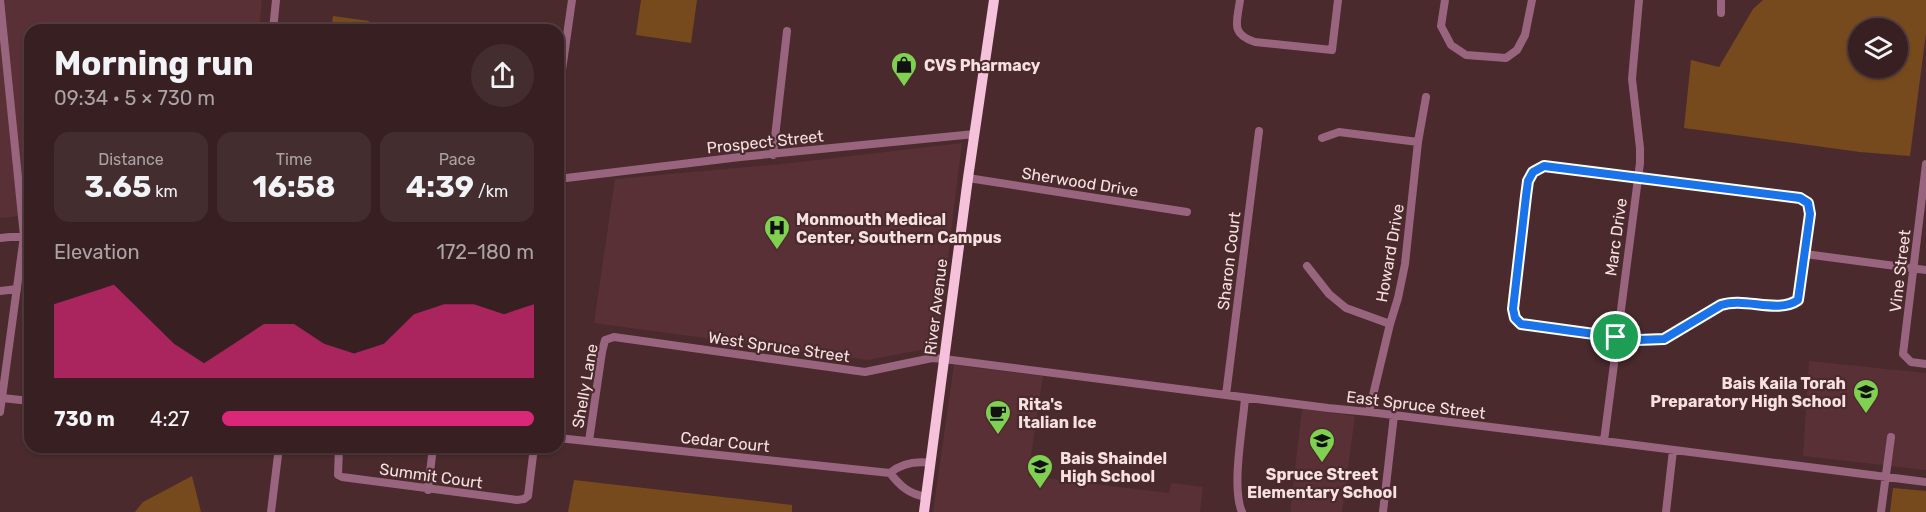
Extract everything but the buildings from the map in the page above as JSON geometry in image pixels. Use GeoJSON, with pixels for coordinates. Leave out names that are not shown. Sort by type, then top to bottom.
{"type":"FeatureCollection","features":[{"type":"Feature","properties":{"kind":"highway","name":"River Avenue"},"geometry":{"type":"LineString","coordinates":[[924,512],[994,0]]}},
{"type":"Feature","properties":{"kind":"street"},"geometry":{"type":"LineString","coordinates":[[0,0],[24,210]]}},
{"type":"Feature","properties":{"kind":"street"},"geometry":{"type":"LineString","coordinates":[[274,24],[276,0]]}},
{"type":"Feature","properties":{"kind":"street"},"geometry":{"type":"LineString","coordinates":[[564,56],[572,0]]}},
{"type":"Feature","properties":{"kind":"street"},"geometry":{"type":"LineString","coordinates":[[1240,0],[1237,29],[1244,39],[1332,50],[1338,0]]}},
{"type":"Feature","properties":{"kind":"street"},"geometry":{"type":"LineString","coordinates":[[1444,0],[1441,26],[1451,45],[1466,55],[1506,58],[1517,50],[1526,35],[1532,0]]}},
{"type":"Feature","properties":{"kind":"street","name":"Marc Drive"},"geometry":{"type":"LineString","coordinates":[[1604,441],[1638,177],[1640,147],[1632,72],[1639,0]]}},
{"type":"Feature","properties":{"kind":"street"},"geometry":{"type":"LineString","coordinates":[[1720,0],[1721,13]]}},
{"type":"Feature","properties":{"kind":"street"},"geometry":{"type":"LineString","coordinates":[[772,155],[787,32]]}},
{"type":"Feature","properties":{"kind":"street","name":"Howard Drive"},"geometry":{"type":"LineString","coordinates":[[1369,412],[1405,264],[1418,142],[1426,97]]}},
{"type":"Feature","properties":{"kind":"street","name":"Sharon Court"},"geometry":{"type":"LineString","coordinates":[[1226,395],[1259,131]]}},
{"type":"Feature","properties":{"kind":"street"},"geometry":{"type":"LineString","coordinates":[[1322,138],[1339,132],[1418,142]]}},
{"type":"Feature","properties":{"kind":"street","name":"Prospect Street"},"geometry":{"type":"LineString","coordinates":[[564,178],[740,157],[975,134]]}},
{"type":"Feature","properties":{"kind":"street","name":"Vine Street"},"geometry":{"type":"LineString","coordinates":[[1926,164],[1903,354],[1911,362],[1926,364]]}},
{"type":"Feature","properties":{"kind":"street"},"geometry":{"type":"LineString","coordinates":[[1544,166],[1638,177],[1800,198],[1808,203],[1810,214],[1800,296],[1795,302],[1781,306],[1731,302],[1721,305],[1664,339],[1638,340],[1521,324],[1515,318],[1514,294],[1528,181],[1533,172],[1544,166]]}},
{"type":"Feature","properties":{"kind":"street","name":"Sherwood Drive"},"geometry":{"type":"LineString","coordinates":[[968,178],[1187,212]]}},
{"type":"Feature","properties":{"kind":"street"},"geometry":{"type":"LineString","coordinates":[[0,238],[24,236]]}},
{"type":"Feature","properties":{"kind":"street"},"geometry":{"type":"LineString","coordinates":[[0,412],[4,354],[24,250]]}},
{"type":"Feature","properties":{"kind":"street"},"geometry":{"type":"LineString","coordinates":[[1805,254],[1926,270]]}},
{"type":"Feature","properties":{"kind":"street"},"geometry":{"type":"LineString","coordinates":[[1307,266],[1329,294],[1346,308],[1390,324]]}},
{"type":"Feature","properties":{"kind":"street"},"geometry":{"type":"LineString","coordinates":[[0,291],[16,289]]}},
{"type":"Feature","properties":{"kind":"street","name":"West Spruce Street"},"geometry":{"type":"LineString","coordinates":[[609,338],[865,372],[932,358],[944,359]]}},
{"type":"Feature","properties":{"kind":"street","name":"Shelly Lane"},"geometry":{"type":"LineString","coordinates":[[589,441],[602,352],[605,340],[609,338]]}},
{"type":"Feature","properties":{"kind":"street","name":"East Spruce Street"},"geometry":{"type":"LineString","coordinates":[[944,359],[1926,482]]}},
{"type":"Feature","properties":{"kind":"street"},"geometry":{"type":"LineString","coordinates":[[1242,512],[1237,501],[1237,483],[1245,398]]}},
{"type":"Feature","properties":{"kind":"street"},"geometry":{"type":"LineString","coordinates":[[2,399],[24,401]]}},
{"type":"Feature","properties":{"kind":"street"},"geometry":{"type":"LineString","coordinates":[[1383,512],[1394,415]]}},
{"type":"Feature","properties":{"kind":"street"},"geometry":{"type":"LineString","coordinates":[[1881,512],[1890,437]]}},
{"type":"Feature","properties":{"kind":"street","name":"Cedar Court"},"geometry":{"type":"LineString","coordinates":[[564,439],[890,473],[896,468],[914,462],[932,462]]}},
{"type":"Feature","properties":{"kind":"street"},"geometry":{"type":"LineString","coordinates":[[1666,512],[1673,450]]}},
{"type":"Feature","properties":{"kind":"street"},"geometry":{"type":"LineString","coordinates":[[271,512],[278,453]]}},
{"type":"Feature","properties":{"kind":"street","name":"Summit Court"},"geometry":{"type":"LineString","coordinates":[[338,453],[337,469],[338,475],[342,477],[517,500],[528,496],[533,453]]}},
{"type":"Feature","properties":{"kind":"street"},"geometry":{"type":"LineString","coordinates":[[428,490],[433,453]]}},
{"type":"Feature","properties":{"kind":"street"},"geometry":{"type":"LineString","coordinates":[[890,473],[909,493],[926,497]]}},
{"type":"Feature","properties":{"kind":"shaded area"},"geometry":{"type":"Polygon","coordinates":[[[0,0],[262,0],[260,24],[24,24],[24,216],[0,218],[0,0]]]}},
{"type":"Feature","properties":{"kind":"shaded area"},"geometry":{"type":"Polygon","coordinates":[[[641,0],[697,0],[691,43],[636,35],[641,0]]]}},
{"type":"Feature","properties":{"kind":"shaded area"},"geometry":{"type":"Polygon","coordinates":[[[1763,0],[1926,0],[1926,33],[1910,156],[1860,152],[1684,128],[1691,60],[1719,67],[1753,9],[1763,0]]]}},
{"type":"Feature","properties":{"kind":"shaded area"},"geometry":{"type":"Polygon","coordinates":[[[333,16],[369,21],[369,24],[332,24],[333,16]]]}},
{"type":"Feature","properties":{"kind":"shaded area","name":"Monmouth Medical Center, Southern Campus"},"geometry":{"type":"Polygon","coordinates":[[[962,143],[937,347],[867,360],[594,323],[615,179],[782,164],[962,143]]]}},
{"type":"Feature","properties":{"kind":"shaded area","name":"Bais Kaila Torah Preparatory High School"},"geometry":{"type":"Polygon","coordinates":[[[1809,361],[1926,373],[1926,470],[1803,456],[1809,361]]]}},
{"type":"Feature","properties":{"kind":"shaded area"},"geometry":{"type":"Polygon","coordinates":[[[954,365],[1043,376],[1028,476],[1169,493],[1171,483],[1203,487],[1200,512],[933,512],[954,365]]]}},
{"type":"Feature","properties":{"kind":"shaded area","name":"Spruce Street Elementary School"},"geometry":{"type":"Polygon","coordinates":[[[1302,409],[1355,416],[1342,512],[1290,512],[1302,409]]]}},
{"type":"Feature","properties":{"kind":"shaded area"},"geometry":{"type":"Polygon","coordinates":[[[192,476],[201,512],[135,512],[143,502],[192,476]]]}},
{"type":"Feature","properties":{"kind":"shaded area"},"geometry":{"type":"Polygon","coordinates":[[[574,480],[792,505],[792,512],[568,512],[574,480]]]}},
{"type":"Feature","properties":{"kind":"shaded area"},"geometry":{"type":"Polygon","coordinates":[[[1893,488],[1926,491],[1926,512],[1890,512],[1893,488]]]}},
{"type":"Feature","properties":{"kind":"place","name":"CVS Pharmacy"},"geometry":{"type":"Point","coordinates":[904,88]}},
{"type":"Feature","properties":{"kind":"place","name":"Monmouth Medical Center, Southern Campus"},"geometry":{"type":"Point","coordinates":[777,251]}},
{"type":"Feature","properties":{"kind":"place","name":"Bais Kaila Torah Preparatory High School"},"geometry":{"type":"Point","coordinates":[1866,415]}},
{"type":"Feature","properties":{"kind":"place","name":"Rita's Italian Ice"},"geometry":{"type":"Point","coordinates":[998,436]}},
{"type":"Feature","properties":{"kind":"place","name":"Spruce Street Elementary School"},"geometry":{"type":"Point","coordinates":[1322,464]}},
{"type":"Feature","properties":{"kind":"place","name":"Bais Shaindel High School"},"geometry":{"type":"Point","coordinates":[1040,490]}},
{"type":"Feature","properties":{"kind":"route"},"geometry":{"type":"LineString","coordinates":[[1544,166],[1557,167],[1800,198],[1808,203],[1810,214],[1798,300],[1781,306],[1731,302],[1721,305],[1664,339],[1638,340],[1616,337],[1521,324],[1515,318],[1514,294],[1526,196],[1528,181],[1533,172],[1544,166]]}}]}
